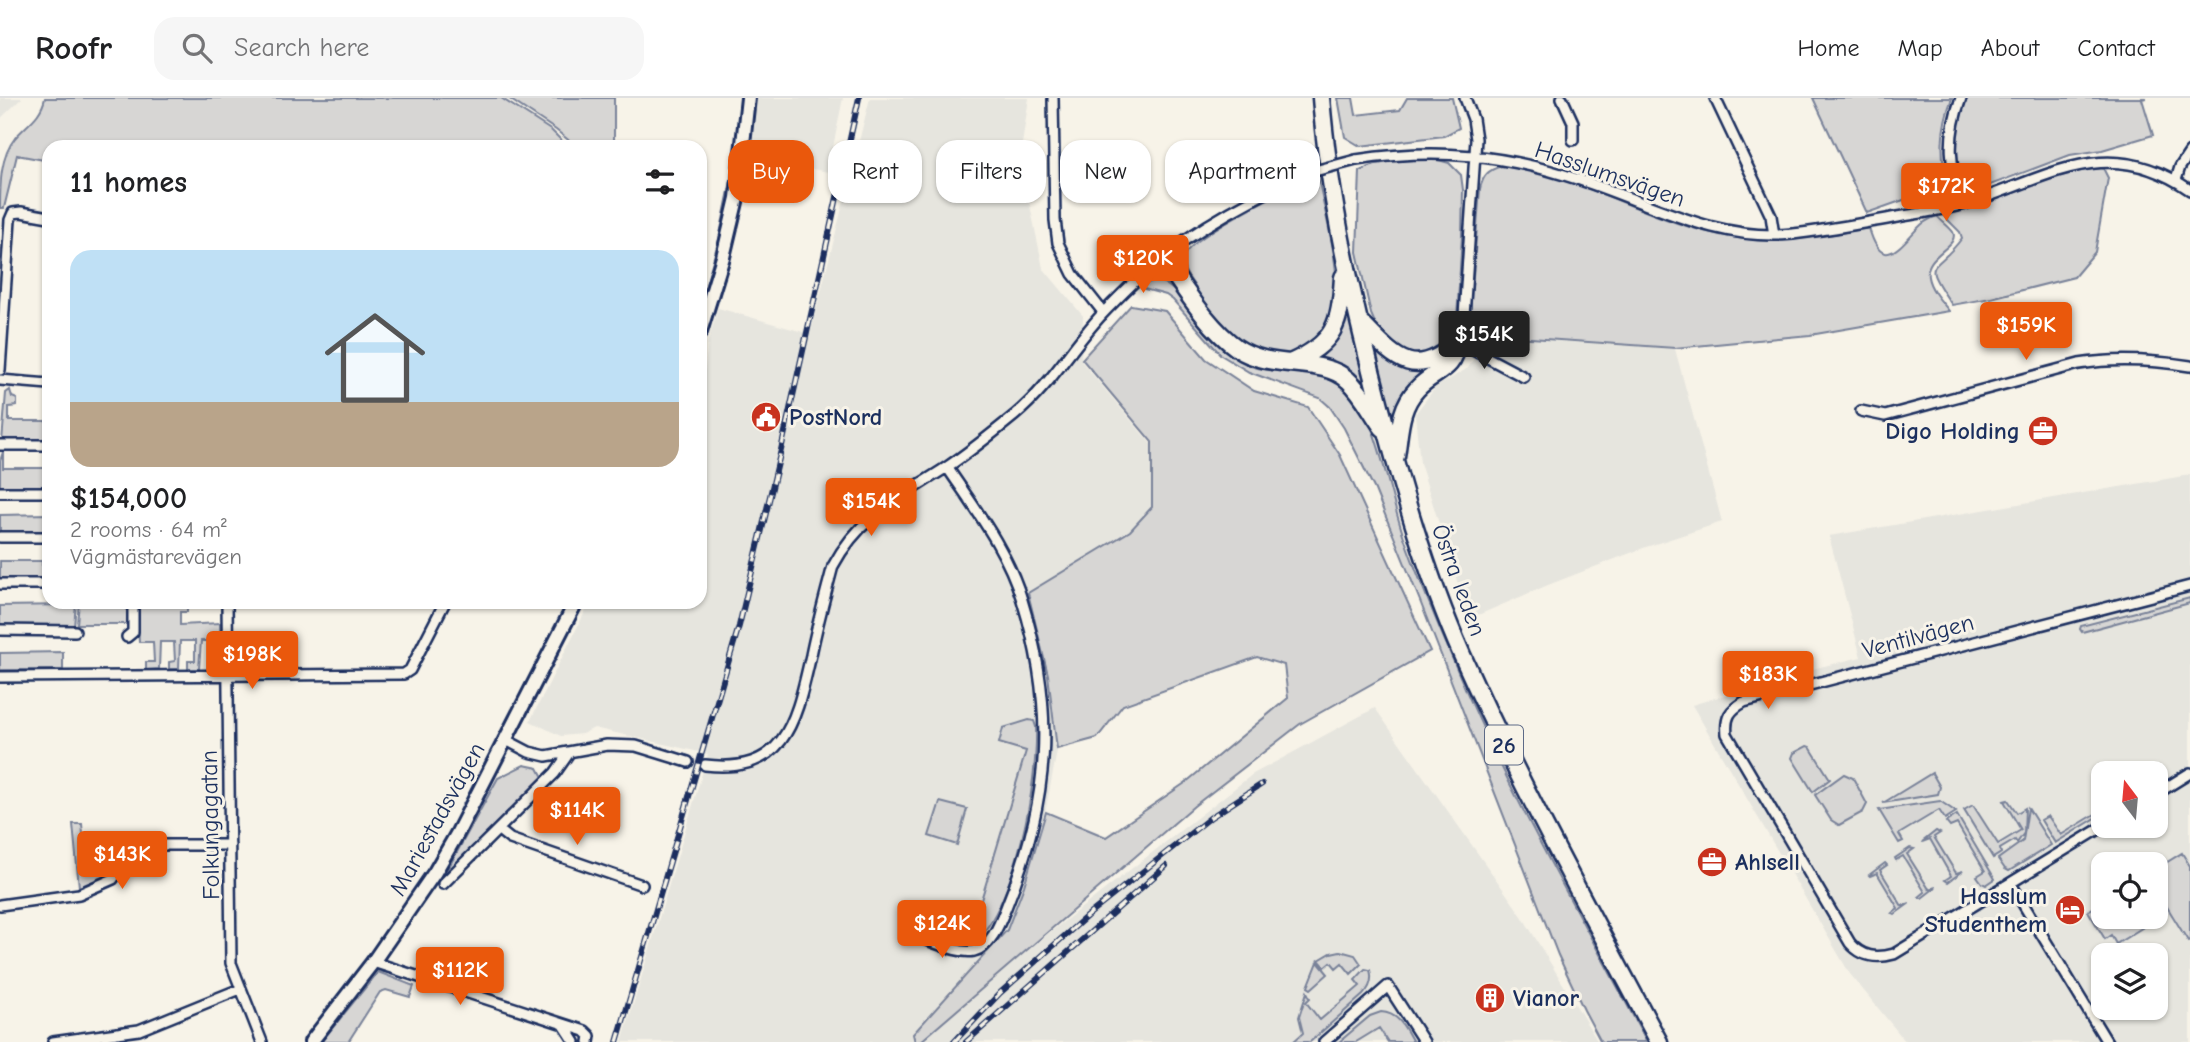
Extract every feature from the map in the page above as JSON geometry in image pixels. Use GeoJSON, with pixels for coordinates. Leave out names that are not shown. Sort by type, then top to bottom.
{"type":"FeatureCollection","features":[{"type":"Feature","properties":{"kind":"highway","name":"Östra leden"},"geometry":{"type":"LineString","coordinates":[[1321,98],[1325,143],[1344,258],[1358,320],[1386,433],[1433,581],[1462,654],[1509,756],[1659,1042]]}},
{"type":"Feature","properties":{"kind":"highway"},"geometry":{"type":"LineString","coordinates":[[1162,257],[1217,330],[1237,348],[1268,362],[1335,371],[1348,379],[1386,433]]}},
{"type":"Feature","properties":{"kind":"highway"},"geometry":{"type":"LineString","coordinates":[[1287,365],[1310,354],[1330,335],[1339,311],[1344,258]]}},
{"type":"Feature","properties":{"kind":"highway"},"geometry":{"type":"LineString","coordinates":[[1358,320],[1383,347],[1405,361],[1427,361],[1438,357],[1458,342]]}},
{"type":"Feature","properties":{"kind":"highway"},"geometry":{"type":"LineString","coordinates":[[1395,464],[1399,423],[1406,405],[1417,388],[1450,364],[1456,356],[1458,342]]}},
{"type":"Feature","properties":{"kind":"street"},"geometry":{"type":"LineString","coordinates":[[707,309],[737,198],[748,98]]}},
{"type":"Feature","properties":{"kind":"street"},"geometry":{"type":"LineString","coordinates":[[1053,98],[1055,220],[1058,243],[1073,274],[1104,312]]}},
{"type":"Feature","properties":{"kind":"street"},"geometry":{"type":"LineString","coordinates":[[1465,98],[1473,119],[1475,155],[1464,316],[1458,342],[1524,377]]}},
{"type":"Feature","properties":{"kind":"street"},"geometry":{"type":"LineString","coordinates":[[1562,98],[1573,122],[1573,140]]}},
{"type":"Feature","properties":{"kind":"street"},"geometry":{"type":"LineString","coordinates":[[1715,98],[1771,216],[1774,235]]}},
{"type":"Feature","properties":{"kind":"street"},"geometry":{"type":"LineString","coordinates":[[1961,98],[1949,145],[1951,168],[1964,204]]}},
{"type":"Feature","properties":{"kind":"street","name":"Hasslumsvägen"},"geometry":{"type":"LineString","coordinates":[[705,765],[740,766],[762,758],[782,742],[796,717],[833,566],[845,544],[867,520],[980,444],[1027,405],[1104,312],[1182,236],[1307,173],[1356,160],[1419,152],[1475,155],[1503,159],[1582,180],[1687,221],[1744,234],[1774,235],[1843,226],[1964,204],[2071,165],[2092,161],[2116,162],[2148,169],[2176,180],[2190,190]]}},
{"type":"Feature","properties":{"kind":"street"},"geometry":{"type":"LineString","coordinates":[[2176,180],[2180,167],[2190,152]]}},
{"type":"Feature","properties":{"kind":"street"},"geometry":{"type":"LineString","coordinates":[[0,370],[10,220],[13,213],[42,216]]}},
{"type":"Feature","properties":{"kind":"street"},"geometry":{"type":"LineString","coordinates":[[1861,411],[1885,416],[2100,360],[2157,361],[2190,366]]}},
{"type":"Feature","properties":{"kind":"street"},"geometry":{"type":"LineString","coordinates":[[0,380],[42,383]]}},
{"type":"Feature","properties":{"kind":"street"},"geometry":{"type":"LineString","coordinates":[[0,445],[42,445]]}},
{"type":"Feature","properties":{"kind":"street"},"geometry":{"type":"LineString","coordinates":[[918,937],[973,951],[988,941],[1001,920],[1019,876],[1037,818],[1045,760],[1040,677],[1022,599],[1003,551],[947,467]]}},
{"type":"Feature","properties":{"kind":"street"},"geometry":{"type":"LineString","coordinates":[[0,492],[42,492]]}},
{"type":"Feature","properties":{"kind":"street"},"geometry":{"type":"LineString","coordinates":[[0,537],[42,537]]}},
{"type":"Feature","properties":{"kind":"street"},"geometry":{"type":"LineString","coordinates":[[0,584],[42,584]]}},
{"type":"Feature","properties":{"kind":"street","name":"Ventilvägen"},"geometry":{"type":"LineString","coordinates":[[2011,884],[1894,954],[1875,957],[1857,951],[1727,734],[1728,715],[1745,702],[2190,586]]}},
{"type":"Feature","properties":{"kind":"street"},"geometry":{"type":"LineString","coordinates":[[127,636],[133,632],[133,609]]}},
{"type":"Feature","properties":{"kind":"street","name":"Folkungagatan"},"geometry":{"type":"LineString","coordinates":[[227,609],[231,963],[262,1042]]}},
{"type":"Feature","properties":{"kind":"street"},"geometry":{"type":"LineString","coordinates":[[0,677],[407,674],[441,609]]}},
{"type":"Feature","properties":{"kind":"street","name":"Mariestadsvägen"},"geometry":{"type":"LineString","coordinates":[[311,1042],[373,962],[435,872],[572,609]]}},
{"type":"Feature","properties":{"kind":"street"},"geometry":{"type":"LineString","coordinates":[[0,630],[75,631]]}},
{"type":"Feature","properties":{"kind":"street"},"geometry":{"type":"LineString","coordinates":[[506,740],[529,752],[546,756],[607,745],[636,746],[688,762]]}},
{"type":"Feature","properties":{"kind":"street"},"geometry":{"type":"LineString","coordinates":[[443,884],[500,831],[555,773],[569,753]]}},
{"type":"Feature","properties":{"kind":"street"},"geometry":{"type":"LineString","coordinates":[[2168,787],[2190,773]]}},
{"type":"Feature","properties":{"kind":"street"},"geometry":{"type":"LineString","coordinates":[[500,831],[510,839],[642,885]]}},
{"type":"Feature","properties":{"kind":"street"},"geometry":{"type":"LineString","coordinates":[[2091,834],[2011,884],[2107,1042]]}},
{"type":"Feature","properties":{"kind":"street"},"geometry":{"type":"LineString","coordinates":[[0,905],[79,894],[113,879],[136,845],[230,845]]}},
{"type":"Feature","properties":{"kind":"street"},"geometry":{"type":"LineString","coordinates":[[373,962],[589,1033],[589,1042]]}},
{"type":"Feature","properties":{"kind":"street"},"geometry":{"type":"LineString","coordinates":[[1324,1042],[1388,986],[1424,1042]]}},
{"type":"Feature","properties":{"kind":"street"},"geometry":{"type":"LineString","coordinates":[[53,1042],[139,1030],[240,989]]}},
{"type":"Feature","properties":{"kind":"street"},"geometry":{"type":"LineString","coordinates":[[559,1023],[567,1028],[575,1042]]}},
{"type":"Feature","properties":{"kind":"shaded area"},"geometry":{"type":"Polygon","coordinates":[[[0,98],[22,98],[0,119],[0,98]]]}},
{"type":"Feature","properties":{"kind":"shaded area"},"geometry":{"type":"Polygon","coordinates":[[[45,98],[501,98],[552,131],[561,140],[42,140],[42,160],[17,155],[4,208],[0,208],[6,154],[15,138],[43,105],[45,98]]]}},
{"type":"Feature","properties":{"kind":"shaded area"},"geometry":{"type":"Polygon","coordinates":[[[508,98],[614,98],[614,140],[568,140],[508,98]]]}},
{"type":"Feature","properties":{"kind":"shaded area"},"geometry":{"type":"Polygon","coordinates":[[[755,98],[843,98],[834,140],[828,140],[828,172],[814,169],[814,140],[752,140],[755,98]]]}},
{"type":"Feature","properties":{"kind":"shaded area"},"geometry":{"type":"Polygon","coordinates":[[[870,98],[1029,98],[1023,140],[936,140],[936,203],[1030,203],[1043,268],[1083,316],[1081,361],[1151,444],[1153,509],[1050,678],[1057,751],[1017,958],[1253,774],[1375,708],[1522,916],[1598,1042],[622,1042],[708,754],[594,728],[582,734],[561,736],[530,721],[586,609],[707,609],[707,351],[718,308],[810,334],[843,203],[922,203],[922,140],[859,140],[870,98]]]}},
{"type":"Feature","properties":{"kind":"shaded area"},"geometry":{"type":"Polygon","coordinates":[[[1338,98],[1353,98],[1356,115],[1400,110],[1407,98],[1452,98],[1459,128],[1444,136],[1360,146],[1345,137],[1338,98]]]}},
{"type":"Feature","properties":{"kind":"shaded area"},"geometry":{"type":"Polygon","coordinates":[[[1813,98],[1952,98],[1945,121],[1943,142],[1948,187],[1867,213],[1813,98]]]}},
{"type":"Feature","properties":{"kind":"shaded area"},"geometry":{"type":"Polygon","coordinates":[[[1967,98],[2146,98],[2142,99],[2153,135],[2102,150],[2070,155],[1977,190],[1960,182],[1956,160],[1958,129],[1967,98]]]}},
{"type":"Feature","properties":{"kind":"shaded area"},"geometry":{"type":"Polygon","coordinates":[[[1435,159],[1449,163],[1461,175],[1462,236],[1457,318],[1445,344],[1424,357],[1402,354],[1379,332],[1371,314],[1357,252],[1360,171],[1387,162],[1435,159]]]}},
{"type":"Feature","properties":{"kind":"shaded area"},"geometry":{"type":"Polygon","coordinates":[[[1502,166],[1561,179],[1702,231],[1748,239],[1800,238],[1869,228],[1875,243],[1881,251],[1887,253],[1901,246],[1922,224],[1937,216],[1953,232],[1954,237],[1931,262],[1928,277],[1933,290],[1949,311],[1810,335],[1675,348],[1487,335],[1476,344],[1470,335],[1469,326],[1480,189],[1487,174],[1502,166]]]}},
{"type":"Feature","properties":{"kind":"shaded area"},"geometry":{"type":"Polygon","coordinates":[[[2103,168],[2108,178],[2095,252],[2074,277],[1952,305],[1934,272],[1938,263],[1962,238],[1960,232],[1943,215],[2064,175],[2103,168]]]}},
{"type":"Feature","properties":{"kind":"shaded area"},"geometry":{"type":"Polygon","coordinates":[[[1320,186],[1335,260],[1335,308],[1320,337],[1303,351],[1286,357],[1268,355],[1233,334],[1205,303],[1183,266],[1183,258],[1188,250],[1260,203],[1320,203],[1320,186]]]}},
{"type":"Feature","properties":{"kind":"shaded area"},"geometry":{"type":"Polygon","coordinates":[[[728,195],[720,245],[707,290],[728,195]]]}},
{"type":"Feature","properties":{"kind":"shaded area"},"geometry":{"type":"Polygon","coordinates":[[[1158,280],[1179,295],[1218,341],[1240,361],[1267,370],[1325,375],[1350,389],[1359,402],[1375,438],[1417,572],[1480,721],[1549,860],[1647,1042],[1601,1042],[1584,1010],[1558,955],[1375,490],[1344,428],[1330,407],[1320,398],[1249,372],[1221,355],[1173,300],[1142,286],[1158,280]]]}},
{"type":"Feature","properties":{"kind":"shaded area"},"geometry":{"type":"Polygon","coordinates":[[[1131,305],[1165,311],[1206,359],[1254,391],[1308,407],[1340,455],[1430,651],[1300,724],[1194,806],[920,1042],[915,1042],[913,1034],[1007,930],[1024,886],[1046,812],[1106,837],[1185,783],[1288,698],[1284,665],[1257,657],[1123,705],[1097,738],[1057,749],[1048,675],[1028,593],[1130,531],[1152,507],[1152,442],[1082,359],[1131,305]]]}},
{"type":"Feature","properties":{"kind":"shaded area"},"geometry":{"type":"Polygon","coordinates":[[[1347,306],[1367,391],[1309,361],[1347,306]]]}},
{"type":"Feature","properties":{"kind":"shaded area"},"geometry":{"type":"Polygon","coordinates":[[[1488,336],[1675,349],[1722,522],[1646,547],[1469,619],[1420,463],[1415,414],[1435,388],[1468,368],[1488,336]]]}},
{"type":"Feature","properties":{"kind":"shaded area"},"geometry":{"type":"Polygon","coordinates":[[[1374,347],[1435,363],[1394,423],[1393,422],[1374,347]]]}},
{"type":"Feature","properties":{"kind":"shaded area"},"geometry":{"type":"Polygon","coordinates":[[[10,390],[12,397],[17,399],[17,406],[9,407],[9,421],[42,421],[42,442],[2,442],[6,393],[10,390]]]}},
{"type":"Feature","properties":{"kind":"shaded area"},"geometry":{"type":"Polygon","coordinates":[[[3,452],[3,468],[42,468],[42,489],[0,489],[0,461],[3,452]]]}},
{"type":"Feature","properties":{"kind":"shaded area"},"geometry":{"type":"Polygon","coordinates":[[[2190,475],[2190,1042],[1906,1042],[1850,974],[1692,705],[1800,672],[1861,657],[1829,536],[2190,475]]]}},
{"type":"Feature","properties":{"kind":"shaded area"},"geometry":{"type":"Polygon","coordinates":[[[42,514],[42,535],[0,535],[0,515],[42,514]]]}},
{"type":"Feature","properties":{"kind":"shaded area"},"geometry":{"type":"Polygon","coordinates":[[[0,561],[42,561],[42,581],[0,581],[0,561]]]}},
{"type":"Feature","properties":{"kind":"shaded area"},"geometry":{"type":"Polygon","coordinates":[[[2190,598],[2190,603],[2082,632],[2080,629],[2081,626],[2190,598]]]}},
{"type":"Feature","properties":{"kind":"shaded area"},"geometry":{"type":"Polygon","coordinates":[[[42,605],[42,609],[75,609],[74,627],[0,627],[0,606],[42,605]]]}},
{"type":"Feature","properties":{"kind":"shaded area"},"geometry":{"type":"Polygon","coordinates":[[[78,609],[130,609],[130,624],[77,624],[78,609]]]}},
{"type":"Feature","properties":{"kind":"shaded area"},"geometry":{"type":"Polygon","coordinates":[[[137,609],[187,609],[187,612],[180,612],[180,625],[220,623],[221,663],[214,669],[208,669],[208,661],[215,660],[215,641],[201,641],[199,669],[188,669],[188,661],[195,661],[195,641],[180,641],[179,669],[169,669],[169,662],[175,661],[174,642],[160,642],[159,669],[146,670],[146,662],[154,662],[153,642],[139,642],[137,609]]]}},
{"type":"Feature","properties":{"kind":"shaded area"},"geometry":{"type":"Polygon","coordinates":[[[63,652],[63,670],[0,670],[0,653],[63,652]]]}},
{"type":"Feature","properties":{"kind":"shaded area"},"geometry":{"type":"Polygon","coordinates":[[[1034,721],[1036,727],[1033,778],[1022,840],[1003,899],[976,941],[969,942],[942,933],[945,923],[972,930],[1026,751],[999,743],[1003,728],[1034,721]]]}},
{"type":"Feature","properties":{"kind":"shaded area"},"geometry":{"type":"Polygon","coordinates":[[[1807,746],[1830,779],[1813,792],[1792,758],[1794,753],[1807,746]]]}},
{"type":"Feature","properties":{"kind":"shaded area"},"geometry":{"type":"Polygon","coordinates":[[[524,765],[538,768],[544,779],[441,881],[498,778],[524,765]]]}},
{"type":"Feature","properties":{"kind":"shaded area"},"geometry":{"type":"Polygon","coordinates":[[[1932,773],[1940,787],[1938,794],[1883,803],[1932,773]]]}},
{"type":"Feature","properties":{"kind":"shaded area"},"geometry":{"type":"Polygon","coordinates":[[[1844,774],[1853,778],[1867,804],[1863,812],[1839,825],[1831,820],[1815,795],[1844,774]]]}},
{"type":"Feature","properties":{"kind":"shaded area"},"geometry":{"type":"Polygon","coordinates":[[[2008,800],[2017,813],[2025,808],[2024,833],[2017,843],[2015,840],[2000,849],[2001,853],[1993,858],[1964,810],[1973,805],[1998,844],[2021,830],[2004,801],[2008,800]]]}},
{"type":"Feature","properties":{"kind":"shaded area"},"geometry":{"type":"Polygon","coordinates":[[[1940,801],[1956,812],[1945,819],[1939,810],[1899,834],[1903,841],[1899,843],[1879,810],[1940,801]]]}},
{"type":"Feature","properties":{"kind":"shaded area"},"geometry":{"type":"Polygon","coordinates":[[[940,802],[967,809],[957,845],[929,836],[940,802]]]}},
{"type":"Feature","properties":{"kind":"shaded area"},"geometry":{"type":"Polygon","coordinates":[[[2028,808],[2051,845],[2009,871],[1998,859],[2023,841],[2028,808]]]}},
{"type":"Feature","properties":{"kind":"shaded area"},"geometry":{"type":"Polygon","coordinates":[[[1957,815],[1995,879],[1986,885],[1977,876],[1985,871],[1957,824],[1950,827],[1946,822],[1957,815]]]}},
{"type":"Feature","properties":{"kind":"shaded area"},"geometry":{"type":"Polygon","coordinates":[[[2048,816],[2061,835],[2091,817],[2091,821],[2055,843],[2041,820],[2048,816]]]}},
{"type":"Feature","properties":{"kind":"shaded area"},"geometry":{"type":"Polygon","coordinates":[[[73,824],[82,824],[84,844],[81,844],[81,850],[123,848],[125,851],[110,874],[79,887],[73,824]]]}},
{"type":"Feature","properties":{"kind":"shaded area"},"geometry":{"type":"Polygon","coordinates":[[[1936,831],[1940,833],[1934,837],[1956,873],[1963,871],[1948,882],[1945,880],[1951,876],[1930,839],[1922,842],[1936,831]]]}},
{"type":"Feature","properties":{"kind":"shaded area"},"geometry":{"type":"Polygon","coordinates":[[[1910,848],[1914,849],[1907,854],[1929,889],[1936,887],[1922,898],[1919,897],[1925,892],[1903,856],[1896,860],[1895,858],[1910,848]]]}},
{"type":"Feature","properties":{"kind":"shaded area"},"geometry":{"type":"Polygon","coordinates":[[[2182,853],[2190,866],[2188,941],[2168,908],[2168,862],[2182,853]]]}},
{"type":"Feature","properties":{"kind":"shaded area"},"geometry":{"type":"Polygon","coordinates":[[[1885,863],[1887,865],[1880,870],[1902,906],[1910,903],[1895,914],[1892,913],[1898,908],[1877,873],[1869,875],[1885,863]]]}},
{"type":"Feature","properties":{"kind":"shaded area"},"geometry":{"type":"Polygon","coordinates":[[[2099,929],[2140,929],[2118,943],[2111,935],[2105,939],[2099,929]]]}},
{"type":"Feature","properties":{"kind":"shaded area"},"geometry":{"type":"Polygon","coordinates":[[[1340,951],[1355,955],[1361,964],[1351,974],[1342,963],[1336,968],[1331,962],[1325,967],[1319,960],[1340,951]]]}},
{"type":"Feature","properties":{"kind":"shaded area"},"geometry":{"type":"Polygon","coordinates":[[[1318,962],[1328,974],[1311,989],[1308,987],[1318,962]]]}},
{"type":"Feature","properties":{"kind":"shaded area"},"geometry":{"type":"Polygon","coordinates":[[[1365,969],[1370,970],[1371,980],[1363,995],[1310,1042],[1293,1042],[1303,1033],[1299,1017],[1307,992],[1310,998],[1306,1002],[1320,1020],[1360,986],[1355,980],[1365,969]]]}},
{"type":"Feature","properties":{"kind":"shaded area"},"geometry":{"type":"Polygon","coordinates":[[[378,972],[414,986],[410,997],[386,990],[380,992],[348,1042],[321,1042],[378,972]]]}},
{"type":"Feature","properties":{"kind":"shaded area"},"geometry":{"type":"Polygon","coordinates":[[[1381,1012],[1397,1018],[1413,1042],[1388,1042],[1379,1028],[1356,1042],[1339,1042],[1370,1016],[1381,1012]]]}},
{"type":"Feature","properties":{"kind":"railway"},"geometry":{"type":"LineString","coordinates":[[617,1042],[739,626],[859,98]]}},
{"type":"Feature","properties":{"kind":"railway"},"geometry":{"type":"LineString","coordinates":[[954,1042],[1000,993],[1087,916],[1211,817],[1262,784]]}},
{"type":"Feature","properties":{"kind":"railway"},"geometry":{"type":"LineString","coordinates":[[966,1042],[1166,866]]}},
{"type":"Feature","properties":{"kind":"place","name":"PostNord"},"geometry":{"type":"Point","coordinates":[766,417]}},
{"type":"Feature","properties":{"kind":"place","name":"Digo Holding"},"geometry":{"type":"Point","coordinates":[2043,431]}},
{"type":"Feature","properties":{"kind":"place","name":"Ahlsell"},"geometry":{"type":"Point","coordinates":[1712,862]}},
{"type":"Feature","properties":{"kind":"place","name":"Hasslum Studenthem"},"geometry":{"type":"Point","coordinates":[2070,910]}},
{"type":"Feature","properties":{"kind":"place","name":"Vianor"},"geometry":{"type":"Point","coordinates":[1490,998]}}]}
